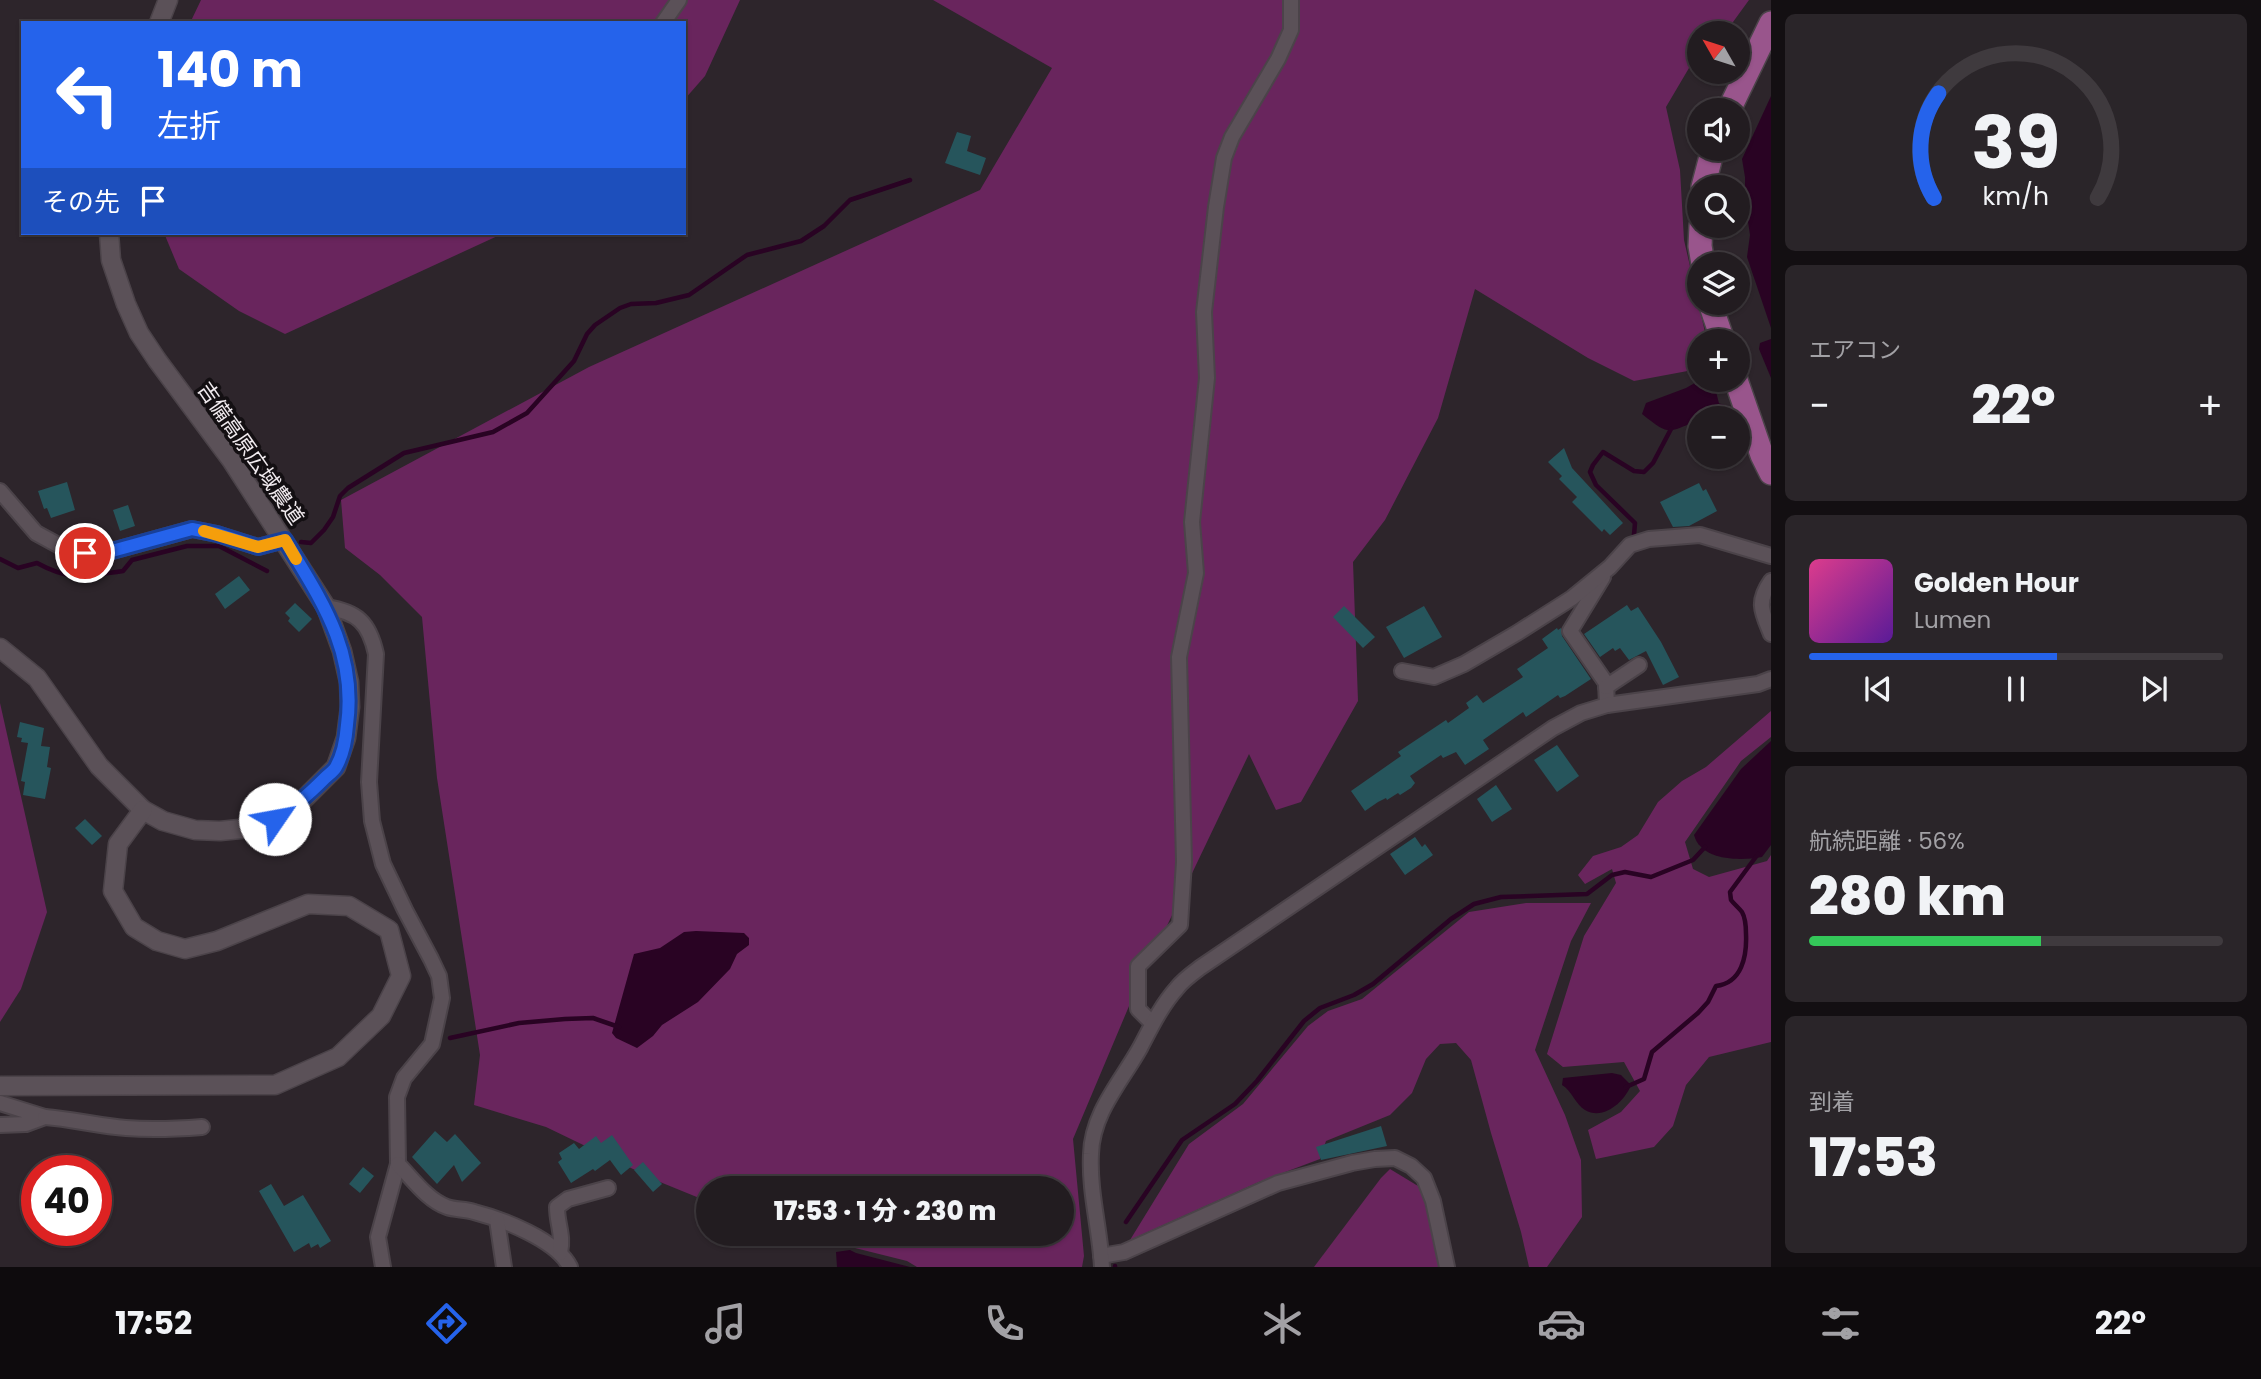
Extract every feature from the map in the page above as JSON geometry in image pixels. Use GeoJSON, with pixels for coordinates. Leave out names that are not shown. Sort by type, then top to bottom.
{"type":"FeatureCollection","features":[{"type":"Feature","properties":{"kind":"main road"},"geometry":{"type":"LineString","coordinates":[[1735,98],[1771,23]]}},
{"type":"Feature","properties":{"kind":"main road"},"geometry":{"type":"LineString","coordinates":[[1740,392],[1771,473]]}},
{"type":"Feature","properties":{"kind":"street"},"geometry":{"type":"LineString","coordinates":[[160,21],[168,0]]}},
{"type":"Feature","properties":{"kind":"street"},"geometry":{"type":"LineString","coordinates":[[664,21],[679,0]]}},
{"type":"Feature","properties":{"kind":"street"},"geometry":{"type":"LineString","coordinates":[[1152,1023],[1138,1009],[1138,966],[1180,925],[1184,862],[1179,657],[1196,573],[1192,522],[1207,378],[1204,312],[1216,207],[1224,158],[1232,137],[1278,59],[1291,30],[1289,1]]}},
{"type":"Feature","properties":{"kind":"street","name":"吉備高原広域農道"},"geometry":{"type":"LineString","coordinates":[[0,648],[37,678],[99,766],[143,810],[163,821],[194,830],[220,831],[260,827],[302,801],[336,767],[346,738],[350,707],[349,682],[342,651],[326,607],[232,461],[139,333],[111,260],[109,235]]}},
{"type":"Feature","properties":{"kind":"street"},"geometry":{"type":"LineString","coordinates":[[0,491],[36,533],[69,551],[101,554],[192,529],[258,547],[285,540]]}},
{"type":"Feature","properties":{"kind":"street"},"geometry":{"type":"LineString","coordinates":[[1402,671],[1434,677],[1464,664],[1572,598],[1630,545],[1649,539],[1699,535],[1771,556]]}},
{"type":"Feature","properties":{"kind":"street"},"geometry":{"type":"LineString","coordinates":[[1607,705],[1606,683],[1570,631],[1610,566]]}},
{"type":"Feature","properties":{"kind":"street"},"geometry":{"type":"LineString","coordinates":[[1771,581],[1764,591],[1761,610],[1771,634]]}},
{"type":"Feature","properties":{"kind":"street"},"geometry":{"type":"LineString","coordinates":[[326,607],[344,610],[364,622],[373,639],[376,654],[369,782],[372,821],[383,864],[439,976],[442,998],[432,1044],[404,1078],[397,1097],[398,1164],[378,1237],[383,1267]]}},
{"type":"Feature","properties":{"kind":"street"},"geometry":{"type":"LineString","coordinates":[[1606,687],[1639,665]]}},
{"type":"Feature","properties":{"kind":"street"},"geometry":{"type":"LineString","coordinates":[[1447,1267],[1433,1201],[1424,1178],[1412,1166],[1395,1158],[1352,1163],[1278,1183],[1102,1262],[1093,1200],[1091,1153],[1094,1130],[1101,1111],[1152,1023],[1177,987],[1201,967],[1553,728],[1581,713],[1607,705],[1758,684],[1771,679]]}},
{"type":"Feature","properties":{"kind":"street"},"geometry":{"type":"LineString","coordinates":[[0,1086],[275,1085],[338,1057],[381,1016],[401,976],[389,930],[349,906],[308,904],[217,941],[185,949],[157,941],[134,927],[113,891],[118,844],[143,810]]}},
{"type":"Feature","properties":{"kind":"street"},"geometry":{"type":"LineString","coordinates":[[0,1103],[45,1117],[123,1128],[202,1127]]}},
{"type":"Feature","properties":{"kind":"street"},"geometry":{"type":"LineString","coordinates":[[0,1125],[26,1124],[45,1117]]}},
{"type":"Feature","properties":{"kind":"street"},"geometry":{"type":"LineString","coordinates":[[398,1164],[434,1200],[447,1207],[497,1220],[546,1241],[565,1257],[570,1267]]}},
{"type":"Feature","properties":{"kind":"street"},"geometry":{"type":"LineString","coordinates":[[560,1253],[563,1238],[557,1222],[557,1207],[568,1199],[608,1188]]}},
{"type":"Feature","properties":{"kind":"street"},"geometry":{"type":"LineString","coordinates":[[497,1220],[504,1267]]}},
{"type":"Feature","properties":{"kind":"shaded area"},"geometry":{"type":"Polygon","coordinates":[[[201,0],[740,0],[705,76],[686,98],[686,21],[191,21],[201,0]]]}},
{"type":"Feature","properties":{"kind":"shaded area"},"geometry":{"type":"Polygon","coordinates":[[[933,0],[1749,0],[1734,21],[1687,21],[1687,71],[1666,107],[1680,170],[1687,253],[1687,315],[1701,315],[1704,329],[1687,329],[1687,371],[1634,381],[1588,358],[1475,289],[1438,418],[1385,520],[1353,562],[1358,701],[1301,802],[1276,810],[1249,754],[1132,999],[1073,1139],[1084,1256],[1082,1267],[917,1267],[907,1261],[847,1246],[1074,1246],[1074,1176],[696,1176],[696,1197],[546,1127],[474,1105],[480,1055],[437,778],[422,617],[380,575],[345,548],[341,500],[589,367],[980,190],[1052,68],[933,0]]]}},
{"type":"Feature","properties":{"kind":"shaded area"},"geometry":{"type":"Polygon","coordinates":[[[1771,96],[1771,328],[1750,266],[1750,252],[1748,252],[1750,175],[1745,175],[1742,161],[1750,161],[1750,142],[1771,96]]]}},
{"type":"Feature","properties":{"kind":"shaded area"},"geometry":{"type":"Polygon","coordinates":[[[165,235],[500,235],[285,334],[239,311],[179,269],[165,235]]]}},
{"type":"Feature","properties":{"kind":"shaded area"},"geometry":{"type":"Polygon","coordinates":[[[1771,339],[1771,378],[1759,349],[1760,343],[1771,339]]]}},
{"type":"Feature","properties":{"kind":"shaded area"},"geometry":{"type":"Polygon","coordinates":[[[1686,388],[1687,392],[1716,392],[1720,406],[1687,406],[1687,426],[1675,430],[1659,427],[1642,414],[1646,403],[1686,388]]]}},
{"type":"Feature","properties":{"kind":"shaded area"},"geometry":{"type":"Polygon","coordinates":[[[0,703],[47,912],[21,989],[0,1022],[0,703]]]}},
{"type":"Feature","properties":{"kind":"shaded area"},"geometry":{"type":"Polygon","coordinates":[[[1771,711],[1771,737],[1741,761],[1685,842],[1693,869],[1709,877],[1767,861],[1771,855],[1771,1042],[1709,1057],[1686,1085],[1673,1126],[1654,1147],[1596,1159],[1588,1130],[1621,1112],[1640,1091],[1624,1062],[1563,1067],[1547,1054],[1584,936],[1616,883],[1612,869],[1585,884],[1578,875],[1593,856],[1621,847],[1638,835],[1658,802],[1682,781],[1706,767],[1771,711]]]}},
{"type":"Feature","properties":{"kind":"shaded area"},"geometry":{"type":"Polygon","coordinates":[[[1771,741],[1771,845],[1762,857],[1753,858],[1733,859],[1704,850],[1694,835],[1741,769],[1771,741]]]}},
{"type":"Feature","properties":{"kind":"shaded area"},"geometry":{"type":"Polygon","coordinates":[[[1526,903],[1591,903],[1571,941],[1535,1050],[1565,1115],[1581,1160],[1582,1217],[1547,1267],[1529,1267],[1471,1060],[1456,1043],[1440,1044],[1426,1059],[1412,1093],[1390,1115],[1326,1141],[1320,1159],[1259,1182],[1130,1240],[1189,1144],[1243,1104],[1308,1026],[1328,1011],[1362,999],[1469,912],[1526,903]]]}},
{"type":"Feature","properties":{"kind":"shaded area"},"geometry":{"type":"Polygon","coordinates":[[[684,932],[744,933],[749,938],[749,945],[737,954],[730,969],[698,1002],[662,1025],[637,1048],[616,1038],[612,1033],[634,954],[660,948],[684,932]]]}},
{"type":"Feature","properties":{"kind":"shaded area"},"geometry":{"type":"Polygon","coordinates":[[[1612,1073],[1621,1075],[1631,1085],[1619,1103],[1599,1113],[1582,1108],[1562,1085],[1563,1078],[1612,1073]]]}},
{"type":"Feature","properties":{"kind":"shaded area"},"geometry":{"type":"Polygon","coordinates":[[[1390,1169],[1418,1186],[1429,1208],[1441,1267],[1314,1267],[1381,1178],[1390,1169]]]}},
{"type":"Feature","properties":{"kind":"shaded area"},"geometry":{"type":"Polygon","coordinates":[[[850,1250],[910,1267],[837,1267],[836,1252],[850,1250]]]}},
{"type":"Feature","properties":{"kind":"building"},"geometry":{"type":"Polygon","coordinates":[[[957,132],[971,136],[967,151],[986,158],[980,175],[945,163],[957,132]]]}},
{"type":"Feature","properties":{"kind":"building"},"geometry":{"type":"Polygon","coordinates":[[[1564,448],[1572,468],[1623,523],[1610,535],[1604,529],[1602,532],[1572,502],[1577,497],[1559,479],[1562,476],[1548,462],[1564,448]]]}},
{"type":"Feature","properties":{"kind":"building"},"geometry":{"type":"Polygon","coordinates":[[[67,482],[75,510],[51,518],[47,508],[44,509],[38,491],[67,482]]]}},
{"type":"Feature","properties":{"kind":"building"},"geometry":{"type":"Polygon","coordinates":[[[1699,483],[1703,491],[1706,489],[1717,511],[1689,526],[1673,527],[1660,502],[1699,483]]]}},
{"type":"Feature","properties":{"kind":"building"},"geometry":{"type":"Polygon","coordinates":[[[128,505],[135,526],[120,531],[113,510],[128,505]]]}},
{"type":"Feature","properties":{"kind":"building"},"geometry":{"type":"Polygon","coordinates":[[[239,576],[250,590],[225,609],[215,594],[239,576]]]}},
{"type":"Feature","properties":{"kind":"building"},"geometry":{"type":"Polygon","coordinates":[[[295,603],[312,619],[299,632],[288,621],[290,618],[285,613],[295,603]]]}},
{"type":"Feature","properties":{"kind":"building"},"geometry":{"type":"Polygon","coordinates":[[[1627,605],[1631,611],[1638,607],[1661,642],[1679,677],[1663,685],[1646,651],[1629,660],[1620,648],[1615,651],[1613,648],[1600,657],[1584,634],[1627,605]]]}},
{"type":"Feature","properties":{"kind":"building"},"geometry":{"type":"Polygon","coordinates":[[[1344,606],[1375,637],[1363,648],[1333,617],[1344,606]]]}},
{"type":"Feature","properties":{"kind":"building"},"geometry":{"type":"Polygon","coordinates":[[[1424,606],[1442,637],[1404,658],[1386,627],[1424,606]]]}},
{"type":"Feature","properties":{"kind":"building"},"geometry":{"type":"Polygon","coordinates":[[[1561,628],[1562,636],[1591,679],[1565,696],[1560,698],[1558,695],[1526,717],[1523,712],[1483,740],[1489,749],[1465,765],[1456,752],[1443,758],[1441,755],[1410,776],[1415,783],[1411,788],[1400,795],[1398,793],[1378,802],[1365,811],[1351,791],[1401,756],[1398,752],[1469,708],[1466,703],[1477,695],[1483,703],[1523,677],[1517,669],[1548,648],[1542,639],[1561,628]]]}},
{"type":"Feature","properties":{"kind":"building"},"geometry":{"type":"Polygon","coordinates":[[[20,722],[44,728],[41,746],[50,747],[47,767],[51,768],[45,799],[23,795],[25,782],[21,781],[28,743],[21,742],[22,738],[17,737],[20,722]]]}},
{"type":"Feature","properties":{"kind":"building"},"geometry":{"type":"Polygon","coordinates":[[[1557,745],[1579,776],[1557,792],[1534,760],[1557,745]]]}},
{"type":"Feature","properties":{"kind":"building"},"geometry":{"type":"Polygon","coordinates":[[[1496,785],[1512,809],[1492,822],[1477,799],[1496,785]]]}},
{"type":"Feature","properties":{"kind":"building"},"geometry":{"type":"Polygon","coordinates":[[[85,819],[102,836],[92,845],[75,828],[85,819]]]}},
{"type":"Feature","properties":{"kind":"building"},"geometry":{"type":"Polygon","coordinates":[[[1415,837],[1422,847],[1425,844],[1433,855],[1405,875],[1390,854],[1415,837]]]}},
{"type":"Feature","properties":{"kind":"building"},"geometry":{"type":"Polygon","coordinates":[[[1381,1126],[1387,1146],[1321,1160],[1316,1147],[1381,1126]]]}},
{"type":"Feature","properties":{"kind":"building"},"geometry":{"type":"Polygon","coordinates":[[[435,1131],[447,1142],[455,1134],[481,1163],[462,1182],[454,1165],[437,1184],[412,1157],[435,1131]]]}},
{"type":"Feature","properties":{"kind":"building"},"geometry":{"type":"Polygon","coordinates":[[[612,1135],[633,1165],[621,1175],[610,1160],[571,1183],[558,1162],[562,1159],[559,1153],[574,1143],[579,1149],[596,1136],[601,1143],[612,1135]]]}},
{"type":"Feature","properties":{"kind":"building"},"geometry":{"type":"Polygon","coordinates":[[[643,1162],[662,1184],[653,1192],[634,1170],[643,1162]]]}},
{"type":"Feature","properties":{"kind":"building"},"geometry":{"type":"Polygon","coordinates":[[[363,1167],[374,1176],[360,1193],[349,1184],[363,1167]]]}},
{"type":"Feature","properties":{"kind":"building"},"geometry":{"type":"Polygon","coordinates":[[[271,1184],[284,1206],[303,1195],[331,1241],[320,1248],[318,1244],[311,1248],[309,1243],[294,1252],[259,1191],[271,1184]]]}},
{"type":"Feature","properties":{"kind":"waterway"},"geometry":{"type":"LineString","coordinates":[[301,542],[311,543],[324,530],[333,517],[340,496],[348,488],[404,453],[493,432],[527,413],[574,361],[587,334],[595,325],[620,308],[689,295],[747,255],[801,241],[824,226],[850,200],[910,180]]}},
{"type":"Feature","properties":{"kind":"waterway"},"geometry":{"type":"LineString","coordinates":[[1634,535],[1635,523],[1596,485],[1590,472],[1603,452],[1634,471],[1644,472],[1653,463],[1671,429]]}},
{"type":"Feature","properties":{"kind":"waterway"},"geometry":{"type":"LineString","coordinates":[[0,559],[18,568],[37,563],[60,573],[88,576],[123,571],[132,560],[187,546],[219,546],[267,571]]}},
{"type":"Feature","properties":{"kind":"waterway"},"geometry":{"type":"LineString","coordinates":[[1126,1222],[1182,1140],[1235,1104],[1257,1081],[1304,1021],[1320,1008],[1354,995],[1373,984],[1451,919],[1474,904],[1501,897],[1587,894],[1612,875],[1625,872],[1651,877],[1693,860],[1705,847]]}},
{"type":"Feature","properties":{"kind":"waterway"},"geometry":{"type":"LineString","coordinates":[[1626,1087],[1644,1079],[1652,1052],[1698,1013],[1708,1002],[1716,986],[1732,980],[1741,967],[1745,951],[1746,923],[1742,912],[1731,900],[1730,892],[1758,854]]}},
{"type":"Feature","properties":{"kind":"waterway"},"geometry":{"type":"LineString","coordinates":[[450,1038],[519,1023],[565,1019],[593,1018],[619,1027]]}},
{"type":"Feature","properties":{"kind":"slow traffic"},"geometry":{"type":"LineString","coordinates":[[204,531],[258,547],[285,540],[296,559]]}},
{"type":"Feature","properties":{"kind":"route"},"geometry":{"type":"LineString","coordinates":[[85,553],[101,554],[192,529],[258,547],[285,540],[326,607],[342,651],[349,682],[350,707],[346,738],[336,767],[302,801],[275,819]]}}]}
